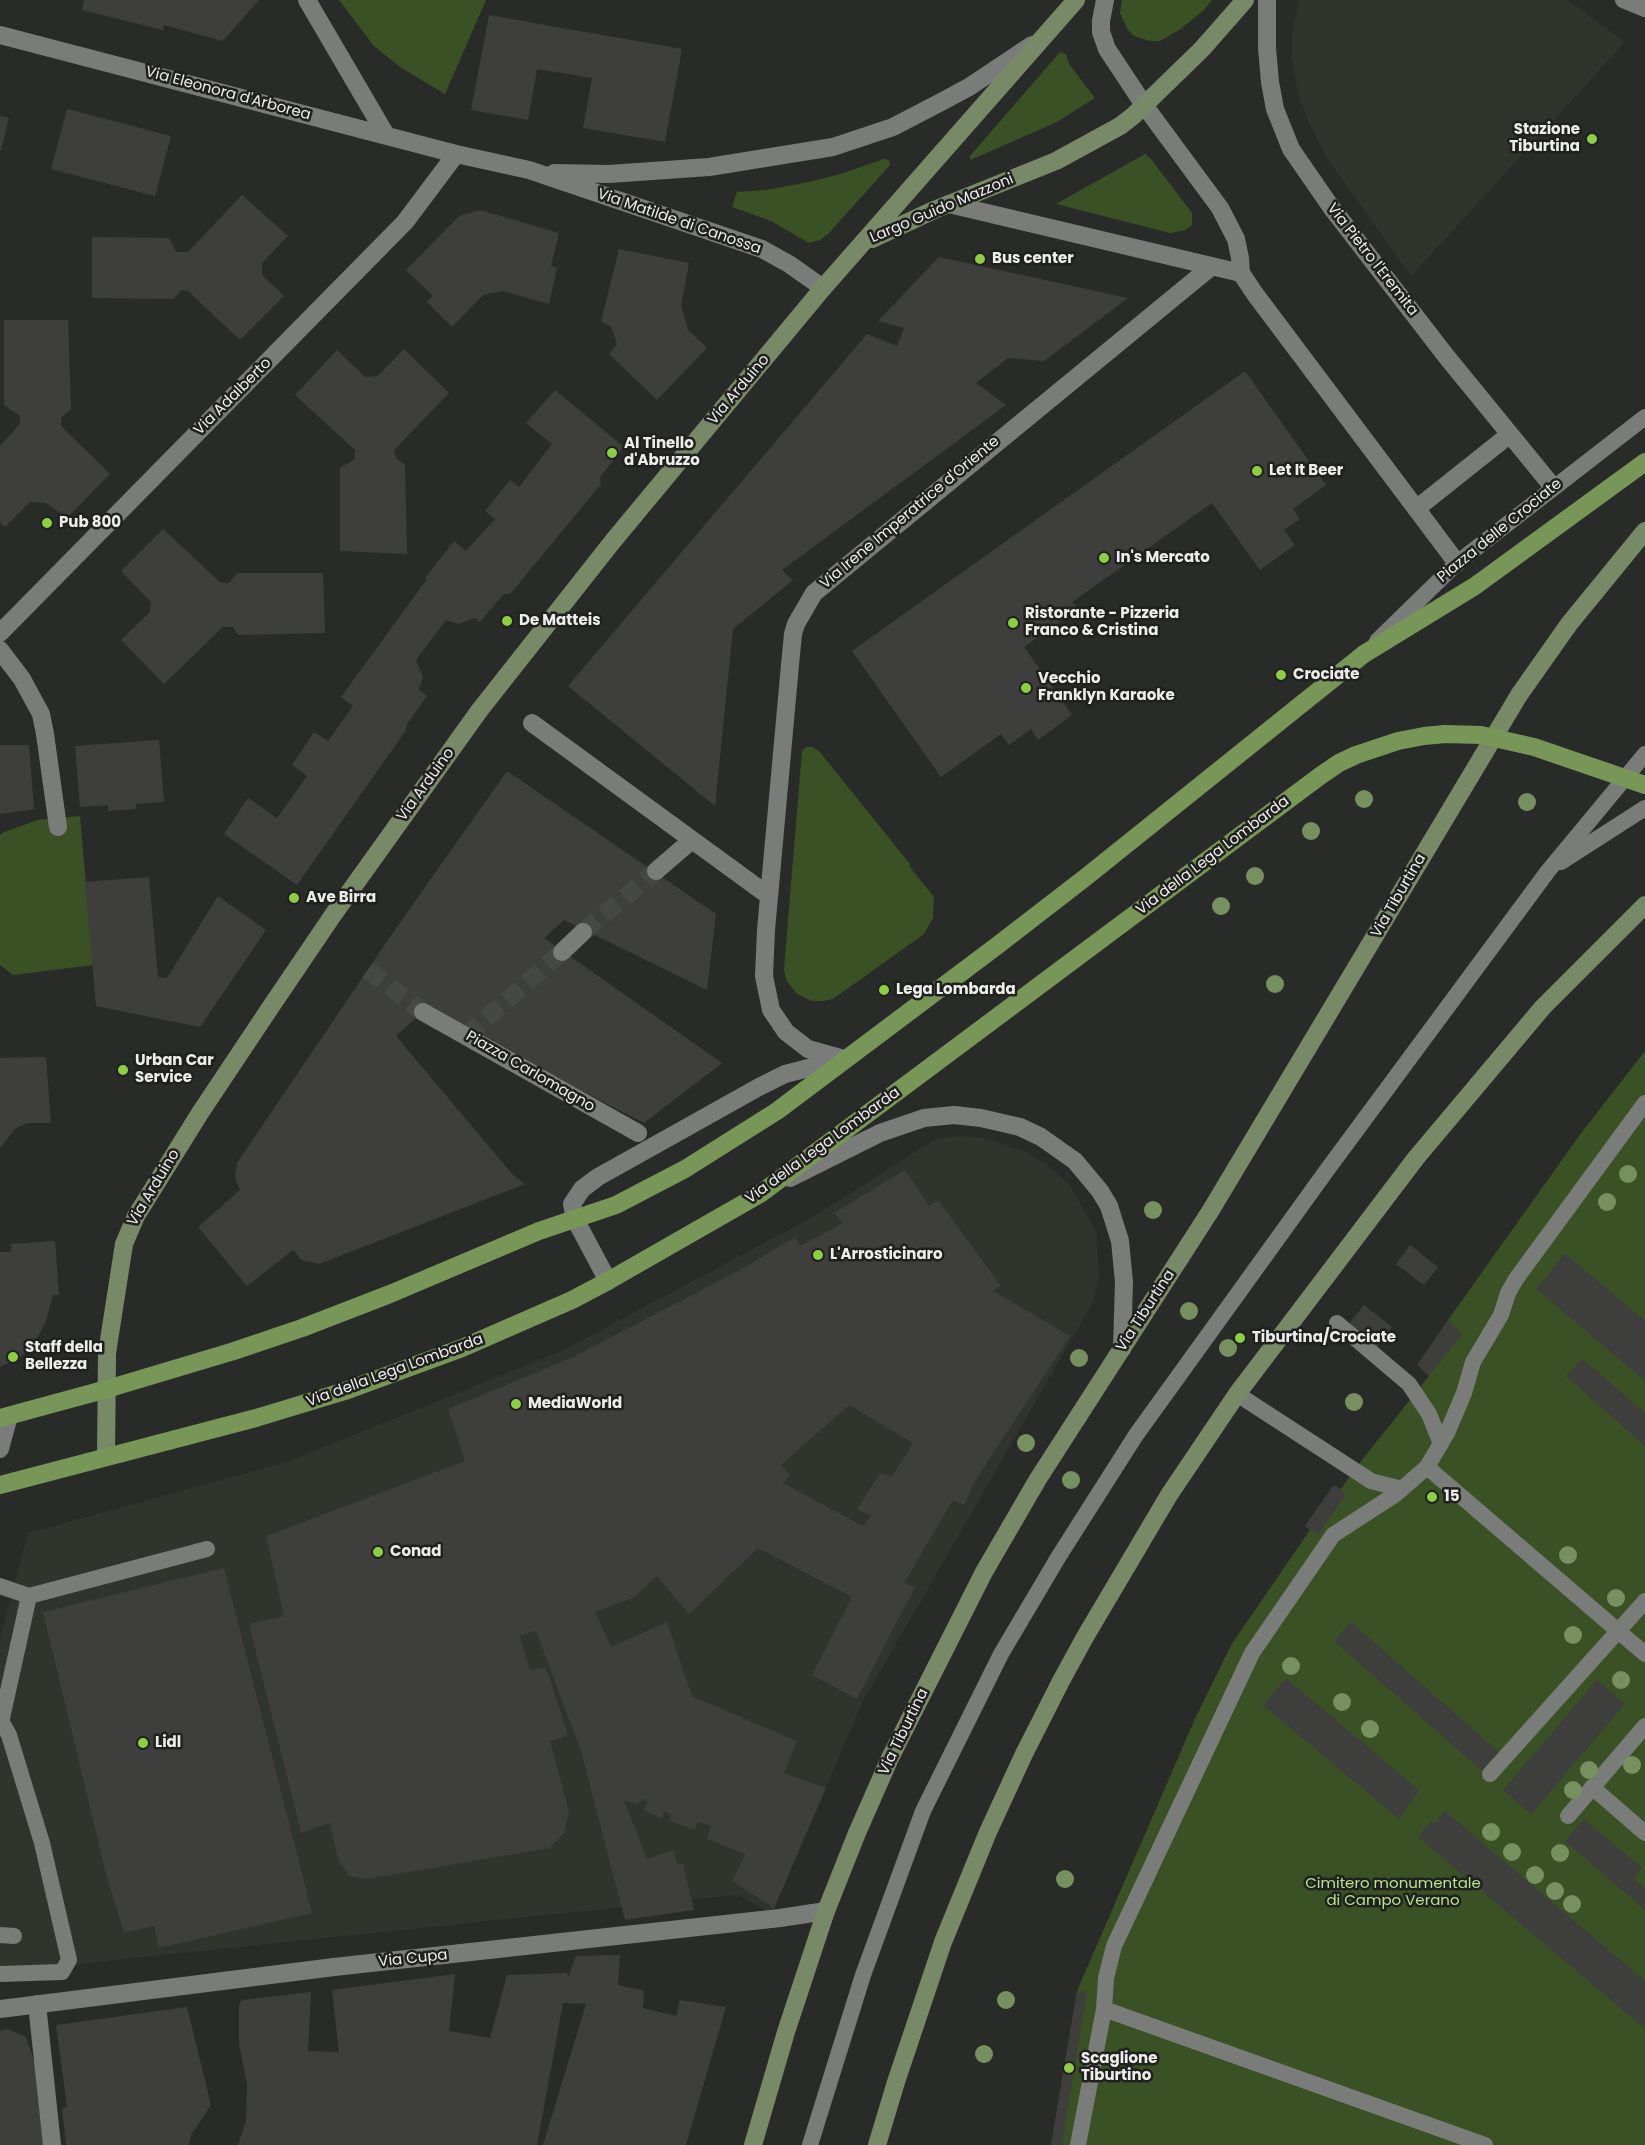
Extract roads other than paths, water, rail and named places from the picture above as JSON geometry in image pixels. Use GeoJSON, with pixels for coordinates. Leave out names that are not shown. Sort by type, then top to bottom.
{"type":"FeatureCollection","features":[{"type":"Feature","properties":{"kind":"main road","name":"Largo Guido Mazzoni"},"geometry":{"type":"LineString","coordinates":[[863,243],[1076,0]]}},
{"type":"Feature","properties":{"kind":"main road","name":"Largo Guido Mazzoni"},"geometry":{"type":"LineString","coordinates":[[863,243],[950,204],[1056,161],[1120,126],[1202,49],[1245,0]]}},
{"type":"Feature","properties":{"kind":"main road","name":"Via Arduino"},"geometry":{"type":"LineString","coordinates":[[107,1389],[107,1353],[124,1244],[136,1216],[200,1113],[333,915],[492,693],[613,541],[863,243]]}},
{"type":"Feature","properties":{"kind":"main road","name":"Piazza delle Crociate"},"geometry":{"type":"LineString","coordinates":[[844,1059],[1086,877],[1364,654],[1475,585],[1645,462]]}},
{"type":"Feature","properties":{"kind":"main road","name":"Via Tiburtina"},"geometry":{"type":"LineString","coordinates":[[753,2145],[786,2032],[826,1911],[857,1833],[890,1758],[984,1572],[1038,1479],[1217,1200],[1519,695],[1569,624],[1645,531]]}},
{"type":"Feature","properties":{"kind":"main road","name":"Via della Lega Lombarda"},"geometry":{"type":"LineString","coordinates":[[0,1485],[299,1407],[462,1348],[572,1300],[608,1281],[760,1194],[1339,763],[1372,748],[1424,736],[1467,734],[1497,738],[1534,747],[1645,785]]}},
{"type":"Feature","properties":{"kind":"main road"},"geometry":{"type":"LineString","coordinates":[[877,2145],[943,1942],[988,1832],[1061,1681],[1114,1586],[1169,1495],[1237,1394],[1409,1167],[1543,1007],[1645,905]]}},
{"type":"Feature","properties":{"kind":"main road"},"geometry":{"type":"LineString","coordinates":[[4,1417],[107,1389],[302,1328],[411,1286],[538,1231],[616,1206],[686,1169],[777,1111],[844,1059]]}},
{"type":"Feature","properties":{"kind":"main road"},"geometry":{"type":"LineString","coordinates":[[106,1457],[107,1389]]}},
{"type":"Feature","properties":{"kind":"street"},"geometry":{"type":"LineString","coordinates":[[307,0],[386,135]]}},
{"type":"Feature","properties":{"kind":"street"},"geometry":{"type":"LineString","coordinates":[[1105,0],[1101,21],[1104,42],[1144,105],[1229,223],[1239,248],[1241,273],[1269,315],[1457,563]]}},
{"type":"Feature","properties":{"kind":"street","name":"Via Pietro l'Eremita"},"geometry":{"type":"LineString","coordinates":[[1267,0],[1270,82],[1275,110],[1291,148],[1331,207],[1509,435],[1553,487]]}},
{"type":"Feature","properties":{"kind":"street","name":"Via Eleonora d'Arborea"},"geometry":{"type":"LineString","coordinates":[[0,35],[456,153]]}},
{"type":"Feature","properties":{"kind":"street","name":"Via Matilde di Canossa"},"geometry":{"type":"LineString","coordinates":[[529,170],[609,174],[709,167],[833,147],[893,127],[969,87],[1043,37]]}},
{"type":"Feature","properties":{"kind":"street","name":"Via Matilde di Canossa"},"geometry":{"type":"LineString","coordinates":[[456,153],[529,170],[762,249],[789,264],[823,288]]}},
{"type":"Feature","properties":{"kind":"street","name":"Via Adalberto"},"geometry":{"type":"LineString","coordinates":[[0,633],[405,222],[456,153]]}},
{"type":"Feature","properties":{"kind":"street"},"geometry":{"type":"LineString","coordinates":[[950,204],[1241,273]]}},
{"type":"Feature","properties":{"kind":"street","name":"Via Irene Imperatrice d'Oriente"},"geometry":{"type":"LineString","coordinates":[[844,1059],[815,1053],[786,1032],[771,1010],[764,976],[793,634],[814,593],[1212,266]]}},
{"type":"Feature","properties":{"kind":"street"},"geometry":{"type":"LineString","coordinates":[[1416,509],[1509,435]]}},
{"type":"Feature","properties":{"kind":"street"},"geometry":{"type":"LineString","coordinates":[[0,650],[22,680],[41,714],[58,827]]}},
{"type":"Feature","properties":{"kind":"street"},"geometry":{"type":"LineString","coordinates":[[532,723],[769,896]]}},
{"type":"Feature","properties":{"kind":"street"},"geometry":{"type":"LineString","coordinates":[[656,871],[692,840]]}},
{"type":"Feature","properties":{"kind":"street"},"geometry":{"type":"LineString","coordinates":[[562,952],[584,932]]}},
{"type":"Feature","properties":{"kind":"street","name":"Piazza Carlomagno"},"geometry":{"type":"LineString","coordinates":[[423,1012],[638,1133]]}},
{"type":"Feature","properties":{"kind":"street"},"geometry":{"type":"LineString","coordinates":[[608,1281],[575,1219],[573,1199],[582,1189],[598,1177],[785,1074],[844,1059]]}},
{"type":"Feature","properties":{"kind":"street"},"geometry":{"type":"LineString","coordinates":[[760,1194],[880,1133],[924,1118],[954,1115],[981,1118],[1009,1124],[1041,1137],[1075,1161],[1100,1191],[1109,1206],[1120,1241],[1124,1282],[1122,1349]]}},
{"type":"Feature","properties":{"kind":"street"},"geometry":{"type":"LineString","coordinates":[[0,1449],[4,1417]]}},
{"type":"Feature","properties":{"kind":"street","name":"Via Cupa"},"geometry":{"type":"LineString","coordinates":[[0,2008],[322,1969],[769,1920],[826,1911]]}},
{"type":"Feature","properties":{"kind":"street"},"geometry":{"type":"LineString","coordinates":[[37,2004],[52,2145]]}},
{"type":"Feature","properties":{"kind":"lane"},"geometry":{"type":"LineString","coordinates":[[1624,0],[1645,9]]}},
{"type":"Feature","properties":{"kind":"lane","name":"Piazza delle Crociate"},"geometry":{"type":"LineString","coordinates":[[1364,654],[1457,563],[1645,417]]}},
{"type":"Feature","properties":{"kind":"lane"},"geometry":{"type":"LineString","coordinates":[[810,2145],[862,1975],[923,1811],[1007,1644],[1059,1556],[1143,1426],[1327,1170],[1548,871],[1644,754]]}},
{"type":"Feature","properties":{"kind":"lane"},"geometry":{"type":"LineString","coordinates":[[1548,871],[1645,808]]}},
{"type":"Feature","properties":{"kind":"lane"},"geometry":{"type":"LineString","coordinates":[[1078,2145],[1104,2009],[1106,1978],[1114,1946],[1252,1653],[1333,1535],[1402,1489],[1427,1467],[1441,1444],[1464,1393],[1473,1362],[1501,1315],[1516,1279],[1645,1103]]}},
{"type":"Feature","properties":{"kind":"lane"},"geometry":{"type":"LineString","coordinates":[[1337,1323],[1416,1393],[1429,1414],[1441,1444]]}},
{"type":"Feature","properties":{"kind":"lane"},"geometry":{"type":"LineString","coordinates":[[1237,1394],[1371,1481],[1402,1489]]}},
{"type":"Feature","properties":{"kind":"lane"},"geometry":{"type":"LineString","coordinates":[[1427,1467],[1645,1654]]}},
{"type":"Feature","properties":{"kind":"lane"},"geometry":{"type":"LineString","coordinates":[[0,1586],[29,1596],[207,1549]]}},
{"type":"Feature","properties":{"kind":"lane"},"geometry":{"type":"LineString","coordinates":[[0,1974],[62,1972],[69,1960],[42,1843],[15,1754],[1,1722],[29,1596]]}},
{"type":"Feature","properties":{"kind":"lane"},"geometry":{"type":"LineString","coordinates":[[1490,1774],[1645,1601]]}},
{"type":"Feature","properties":{"kind":"lane"},"geometry":{"type":"LineString","coordinates":[[1568,1816],[1645,1726]]}},
{"type":"Feature","properties":{"kind":"lane"},"geometry":{"type":"LineString","coordinates":[[1592,1787],[1645,1833]]}},
{"type":"Feature","properties":{"kind":"lane"},"geometry":{"type":"LineString","coordinates":[[1104,2009],[1485,2145]]}},
{"type":"Feature","properties":{"kind":"tunnel"},"geometry":{"type":"LineString","coordinates":[[583,932],[656,871]]}},
{"type":"Feature","properties":{"kind":"tunnel"},"geometry":{"type":"LineString","coordinates":[[466,1036],[562,952]]}},
{"type":"Feature","properties":{"kind":"tunnel"},"geometry":{"type":"LineString","coordinates":[[368,970],[423,1012]]}},
{"type":"Feature","properties":{"kind":"place","name":"Stazione Tiburtina"},"geometry":{"type":"Point","coordinates":[1592,139]}},
{"type":"Feature","properties":{"kind":"place","name":"Bus center"},"geometry":{"type":"Point","coordinates":[980,259]}},
{"type":"Feature","properties":{"kind":"place","name":"Al Tinello d'Abruzzo"},"geometry":{"type":"Point","coordinates":[612,453]}},
{"type":"Feature","properties":{"kind":"place","name":"Let It Beer"},"geometry":{"type":"Point","coordinates":[1257,471]}},
{"type":"Feature","properties":{"kind":"place","name":"Pub 800"},"geometry":{"type":"Point","coordinates":[47,523]}},
{"type":"Feature","properties":{"kind":"place","name":"In's Mercato"},"geometry":{"type":"Point","coordinates":[1104,558]}},
{"type":"Feature","properties":{"kind":"place","name":"De Matteis"},"geometry":{"type":"Point","coordinates":[507,621]}},
{"type":"Feature","properties":{"kind":"place","name":"Ristorante - Pizzeria Franco & Cristina"},"geometry":{"type":"Point","coordinates":[1013,623]}},
{"type":"Feature","properties":{"kind":"place","name":"Crociate"},"geometry":{"type":"Point","coordinates":[1281,675]}},
{"type":"Feature","properties":{"kind":"place","name":"Vecchio Franklyn Karaoke"},"geometry":{"type":"Point","coordinates":[1026,688]}},
{"type":"Feature","properties":{"kind":"place","name":"Ave Birra"},"geometry":{"type":"Point","coordinates":[294,898]}},
{"type":"Feature","properties":{"kind":"place","name":"Lega Lombarda"},"geometry":{"type":"Point","coordinates":[884,990]}},
{"type":"Feature","properties":{"kind":"place","name":"Urban Car Service"},"geometry":{"type":"Point","coordinates":[123,1070]}},
{"type":"Feature","properties":{"kind":"place","name":"L'Arrosticinaro"},"geometry":{"type":"Point","coordinates":[818,1255]}},
{"type":"Feature","properties":{"kind":"place","name":"Tiburtina/Crociate"},"geometry":{"type":"Point","coordinates":[1240,1338]}},
{"type":"Feature","properties":{"kind":"place","name":"Staff della Bellezza"},"geometry":{"type":"Point","coordinates":[13,1357]}},
{"type":"Feature","properties":{"kind":"place","name":"MediaWorld"},"geometry":{"type":"Point","coordinates":[516,1404]}},
{"type":"Feature","properties":{"kind":"place","name":"15"},"geometry":{"type":"Point","coordinates":[1432,1497]}},
{"type":"Feature","properties":{"kind":"place","name":"Conad"},"geometry":{"type":"Point","coordinates":[378,1552]}},
{"type":"Feature","properties":{"kind":"place","name":"Lidl"},"geometry":{"type":"Point","coordinates":[143,1743]}},
{"type":"Feature","properties":{"kind":"place","name":"Scaglione Tiburtino"},"geometry":{"type":"Point","coordinates":[1069,2068]}},
{"type":"Feature","properties":{"kind":"park label","name":"Cimitero monumentale di Campo Verano"},"geometry":{"type":"Point","coordinates":[1393,1892]}}]}
